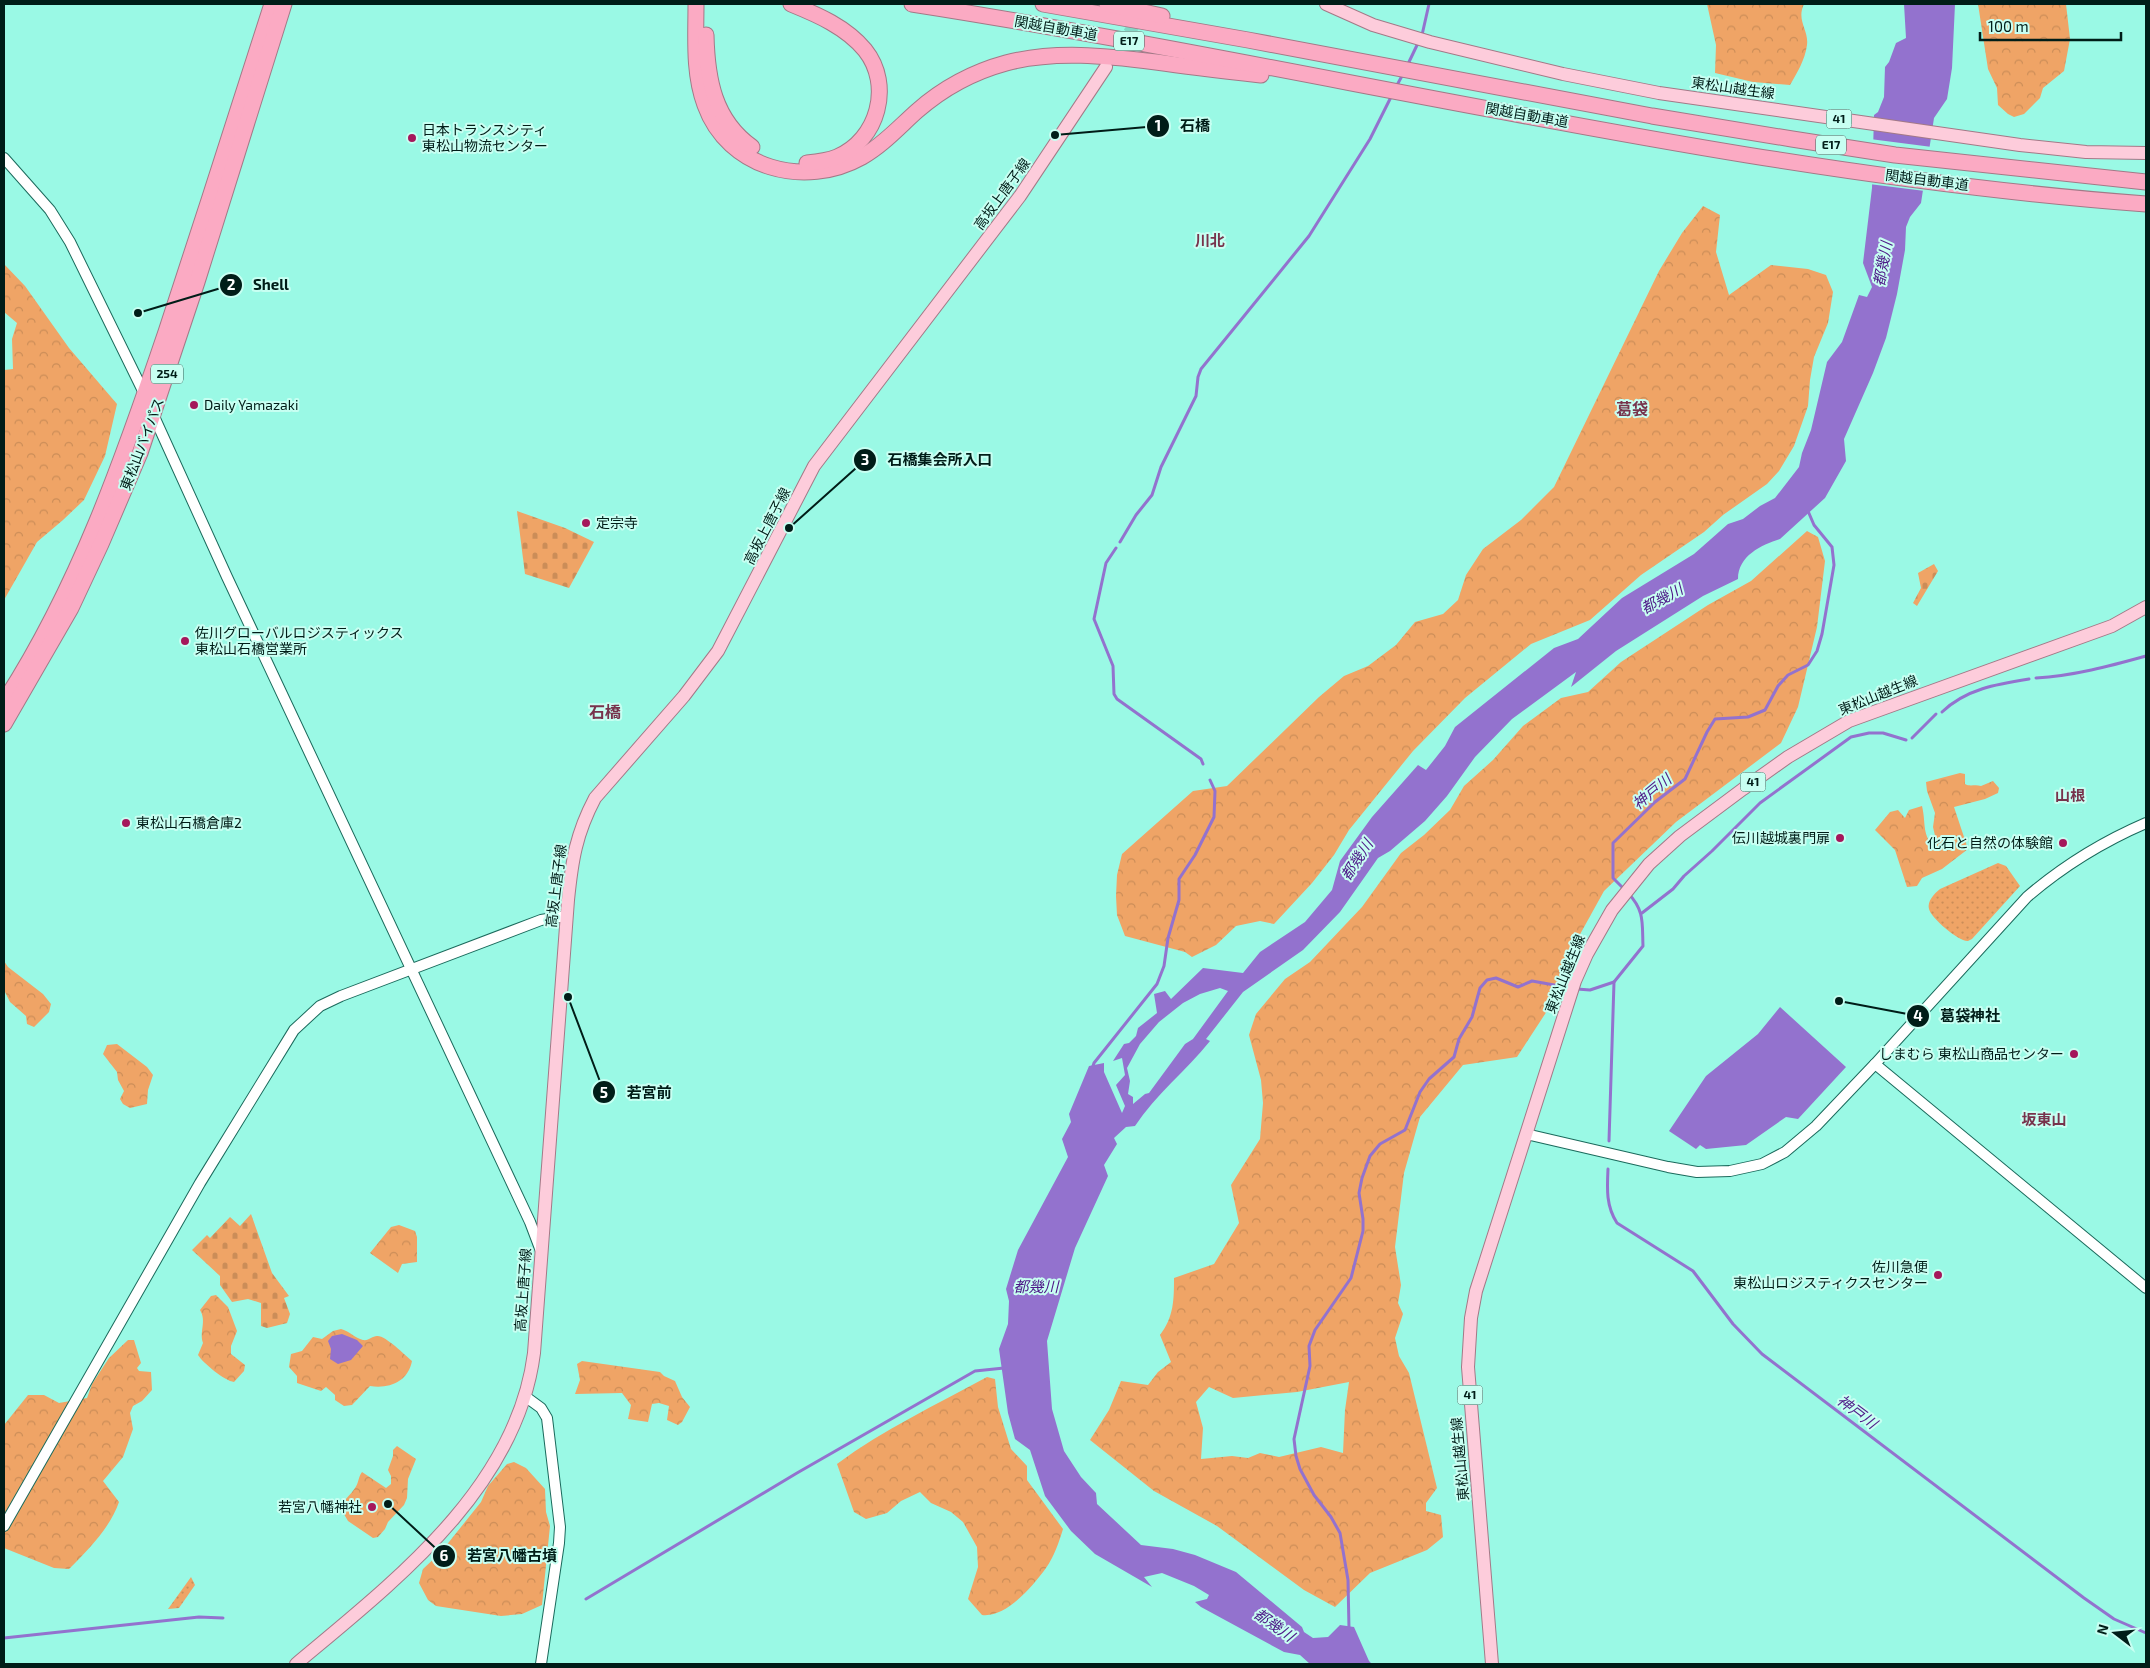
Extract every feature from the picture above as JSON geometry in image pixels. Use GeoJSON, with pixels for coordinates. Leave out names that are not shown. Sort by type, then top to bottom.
{"type":"FeatureCollection","features":[{"type":"Feature","properties":{"kind":"highway","name":"東松山バイパス"},"geometry":{"type":"LineString","coordinates":[[4,702],[38,644],[62,597],[113,484],[145,394],[272,4]]}},
{"type":"Feature","properties":{"kind":"highway","name":"東松山バイパス"},"geometry":{"type":"LineString","coordinates":[[4,724],[71,608],[130,478],[154,416],[284,4]]}},
{"type":"Feature","properties":{"kind":"highway"},"geometry":{"type":"LineString","coordinates":[[696,4],[697,68],[705,105],[713,122],[723,136],[751,159],[781,171],[816,172],[849,164],[880,145],[919,110],[951,86],[988,69],[1026,59],[1050,56],[1112,57],[1345,83]]}},
{"type":"Feature","properties":{"kind":"highway"},"geometry":{"type":"LineString","coordinates":[[706,4],[708,73],[712,93],[719,111],[729,126],[741,140],[770,157],[788,162],[822,161],[838,156],[852,148],[864,136],[878,108],[879,76],[865,51],[853,38],[828,21],[791,4]]}},
{"type":"Feature","properties":{"kind":"highway","name":"関越自動車道"},"geometry":{"type":"LineString","coordinates":[[912,4],[1084,33],[1345,83],[1646,137],[1871,173],[2004,190],[2146,204]]}},
{"type":"Feature","properties":{"kind":"highway","name":"関越自動車道"},"geometry":{"type":"LineString","coordinates":[[1043,4],[1248,40],[1652,116],[1894,155],[2146,182]]}},
{"type":"Feature","properties":{"kind":"highway"},"geometry":{"type":"LineString","coordinates":[[1107,4],[1202,26],[1248,40]]}},
{"type":"Feature","properties":{"kind":"main road","name":"東松山越生線"},"geometry":{"type":"LineString","coordinates":[[1326,4],[1384,30],[1572,76],[1659,93],[2020,145],[2086,152],[2146,153]]}},
{"type":"Feature","properties":{"kind":"main road","name":"高坂上唐子線"},"geometry":{"type":"LineString","coordinates":[[296,1664],[396,1580],[441,1534],[491,1466],[507,1440],[526,1397],[534,1353],[566,916],[575,847],[580,829],[595,798],[684,696],[718,652],[814,466],[1015,204],[1106,67]]}},
{"type":"Feature","properties":{"kind":"main road","name":"東松山越生線"},"geometry":{"type":"LineString","coordinates":[[1492,1664],[1468,1367],[1476,1291],[1561,1021],[1587,954],[1612,910],[1636,879],[1660,853],[1680,836],[1788,757],[1849,721],[2112,626],[2146,607]]}},
{"type":"Feature","properties":{"kind":"street"},"geometry":{"type":"LineString","coordinates":[[4,158],[50,210],[70,242],[145,394],[530,1222],[541,1251]]}},
{"type":"Feature","properties":{"kind":"street"},"geometry":{"type":"LineString","coordinates":[[1526,1134],[1682,1169],[1713,1172],[1747,1168],[1762,1164],[1785,1152],[1816,1126],[2027,897],[2055,873],[2103,843],[2146,823]]}},
{"type":"Feature","properties":{"kind":"street"},"geometry":{"type":"LineString","coordinates":[[4,1526],[200,1183],[294,1030],[320,1006],[541,920],[566,916]]}},
{"type":"Feature","properties":{"kind":"street"},"geometry":{"type":"LineString","coordinates":[[1875,1064],[2146,1288]]}},
{"type":"Feature","properties":{"kind":"street"},"geometry":{"type":"LineString","coordinates":[[526,1397],[541,1408],[547,1418],[560,1527],[558,1561],[541,1664]]}},
{"type":"Feature","properties":{"kind":"green space"},"geometry":{"type":"Polygon","coordinates":[[[1707,4],[1804,4],[1801,15],[1807,40],[1806,51],[1803,61],[1790,85],[1753,82],[1715,73],[1716,45],[1707,4]]]}},
{"type":"Feature","properties":{"kind":"green space"},"geometry":{"type":"Polygon","coordinates":[[[1978,4],[2066,4],[2070,39],[2064,71],[2043,88],[2040,98],[2024,114],[2014,117],[1998,105],[1997,88],[1988,69],[1978,4]]]}},
{"type":"Feature","properties":{"kind":"green space"},"geometry":{"type":"Polygon","coordinates":[[[1703,206],[1720,215],[1716,252],[1729,295],[1771,265],[1808,269],[1826,275],[1833,292],[1828,323],[1814,357],[1808,406],[1794,446],[1779,471],[1767,484],[1723,515],[1704,532],[1641,575],[1590,620],[1531,644],[1465,698],[1413,751],[1349,830],[1334,855],[1312,883],[1274,924],[1260,921],[1236,926],[1216,945],[1192,957],[1185,952],[1125,936],[1117,915],[1116,896],[1117,875],[1122,854],[1193,791],[1227,786],[1319,697],[1344,676],[1368,666],[1396,645],[1415,622],[1443,614],[1458,600],[1466,575],[1483,549],[1521,520],[1554,487],[1659,271],[1682,233],[1703,206]]]}},
{"type":"Feature","properties":{"kind":"green space"},"geometry":{"type":"Polygon","coordinates":[[[4,264],[25,286],[69,348],[117,404],[105,456],[84,500],[37,542],[4,600],[4,370],[13,369],[12,339],[17,323],[4,312],[4,264]]]}},
{"type":"Feature","properties":{"kind":"green space"},"geometry":{"type":"Polygon","coordinates":[[[517,511],[565,528],[594,542],[569,588],[525,574],[517,511]]]}},
{"type":"Feature","properties":{"kind":"green space"},"geometry":{"type":"Polygon","coordinates":[[[1807,531],[1818,537],[1825,561],[1817,627],[1798,707],[1781,743],[1676,822],[1604,891],[1573,947],[1547,1011],[1517,1057],[1463,1065],[1420,1117],[1404,1173],[1395,1247],[1401,1285],[1398,1303],[1403,1314],[1395,1338],[1399,1356],[1409,1373],[1437,1488],[1426,1503],[1426,1511],[1441,1515],[1443,1537],[1427,1550],[1370,1573],[1335,1607],[1304,1590],[1217,1526],[1154,1491],[1090,1440],[1109,1410],[1121,1381],[1148,1385],[1158,1372],[1171,1362],[1160,1335],[1171,1315],[1174,1278],[1214,1264],[1239,1223],[1231,1185],[1260,1139],[1263,1103],[1261,1080],[1249,1035],[1256,1014],[1285,979],[1310,962],[1362,907],[1401,853],[1424,835],[1450,810],[1464,786],[1493,760],[1523,726],[1561,698],[1588,692],[1621,662],[1708,605],[1751,581],[1807,531]],[[1349,1382],[1297,1392],[1233,1398],[1209,1387],[1196,1402],[1203,1428],[1201,1459],[1232,1456],[1248,1458],[1260,1453],[1279,1457],[1321,1447],[1343,1453],[1345,1410],[1349,1382]]]}},
{"type":"Feature","properties":{"kind":"green space"},"geometry":{"type":"Polygon","coordinates":[[[1934,564],[1938,571],[1917,606],[1913,603],[1921,588],[1918,573],[1934,564]]]}},
{"type":"Feature","properties":{"kind":"green space"},"geometry":{"type":"Polygon","coordinates":[[[1960,773],[1965,774],[1965,784],[1967,785],[1981,786],[1993,781],[1999,788],[1998,793],[1985,799],[1954,807],[1968,849],[1942,869],[1922,878],[1917,886],[1907,887],[1895,850],[1875,830],[1890,812],[1898,810],[1905,818],[1909,810],[1922,806],[1925,831],[1932,846],[1936,840],[1933,827],[1935,813],[1927,791],[1926,782],[1960,773]]]}},
{"type":"Feature","properties":{"kind":"green space"},"geometry":{"type":"Polygon","coordinates":[[[1998,863],[2006,866],[2020,886],[1972,939],[1968,941],[1958,938],[1931,913],[1929,909],[1930,900],[1940,889],[1998,863]]]}},
{"type":"Feature","properties":{"kind":"green space"},"geometry":{"type":"Polygon","coordinates":[[[4,961],[8,967],[43,994],[51,1004],[49,1012],[34,1027],[27,1024],[26,1016],[10,1002],[4,990],[4,961]]]}},
{"type":"Feature","properties":{"kind":"green space"},"geometry":{"type":"Polygon","coordinates":[[[117,1044],[147,1067],[153,1075],[148,1090],[147,1104],[130,1108],[123,1104],[120,1099],[124,1091],[118,1080],[117,1072],[103,1054],[107,1045],[117,1044]]]}},
{"type":"Feature","properties":{"kind":"green space"},"geometry":{"type":"Polygon","coordinates":[[[251,1214],[272,1273],[289,1296],[284,1298],[290,1314],[287,1323],[267,1328],[261,1326],[261,1303],[248,1299],[232,1302],[220,1285],[220,1276],[192,1250],[207,1235],[210,1238],[230,1217],[240,1226],[251,1214]]]}},
{"type":"Feature","properties":{"kind":"green space"},"geometry":{"type":"Polygon","coordinates":[[[399,1225],[415,1231],[417,1237],[417,1262],[402,1264],[398,1273],[370,1253],[391,1227],[399,1225]]]}},
{"type":"Feature","properties":{"kind":"green space"},"geometry":{"type":"Polygon","coordinates":[[[216,1295],[228,1307],[237,1331],[231,1346],[231,1354],[245,1365],[244,1371],[234,1382],[215,1371],[198,1355],[203,1343],[203,1319],[200,1310],[211,1296],[216,1295]]]}},
{"type":"Feature","properties":{"kind":"green space"},"geometry":{"type":"Polygon","coordinates":[[[341,1329],[363,1340],[377,1336],[390,1342],[412,1361],[410,1368],[402,1379],[391,1385],[370,1386],[352,1405],[344,1406],[335,1400],[335,1395],[326,1387],[321,1391],[297,1383],[297,1376],[289,1367],[291,1354],[302,1351],[313,1337],[322,1339],[333,1331],[341,1329]]]}},
{"type":"Feature","properties":{"kind":"green space"},"geometry":{"type":"Polygon","coordinates":[[[128,1340],[134,1340],[141,1363],[137,1368],[139,1371],[151,1372],[152,1390],[142,1401],[133,1406],[130,1413],[133,1429],[123,1457],[103,1481],[119,1502],[110,1521],[91,1546],[69,1569],[54,1568],[4,1548],[4,1425],[28,1395],[44,1395],[59,1403],[87,1398],[92,1384],[109,1358],[128,1340]]]}},
{"type":"Feature","properties":{"kind":"green space"},"geometry":{"type":"Polygon","coordinates":[[[582,1361],[660,1372],[675,1381],[682,1397],[690,1407],[682,1422],[678,1425],[667,1420],[669,1406],[659,1403],[652,1404],[648,1422],[628,1419],[631,1405],[622,1393],[575,1394],[580,1380],[577,1364],[582,1361]]]}},
{"type":"Feature","properties":{"kind":"green space"},"geometry":{"type":"Polygon","coordinates":[[[987,1377],[995,1379],[998,1407],[1011,1449],[1027,1466],[1027,1480],[1063,1529],[1049,1564],[1026,1592],[1000,1612],[982,1615],[968,1599],[978,1567],[977,1547],[963,1522],[951,1512],[931,1503],[920,1492],[901,1501],[887,1513],[866,1519],[854,1512],[837,1464],[892,1428],[987,1377]]]}},
{"type":"Feature","properties":{"kind":"green space"},"geometry":{"type":"Polygon","coordinates":[[[397,1446],[416,1459],[408,1479],[407,1498],[404,1505],[388,1522],[385,1529],[378,1537],[373,1538],[348,1521],[341,1509],[356,1486],[362,1472],[386,1488],[391,1484],[391,1476],[388,1470],[393,1450],[397,1446]]]}},
{"type":"Feature","properties":{"kind":"green space"},"geometry":{"type":"Polygon","coordinates":[[[514,1462],[526,1468],[545,1489],[546,1512],[550,1526],[542,1605],[522,1614],[501,1616],[436,1606],[428,1600],[419,1583],[423,1569],[441,1552],[481,1502],[488,1486],[507,1464],[514,1462]]]}},
{"type":"Feature","properties":{"kind":"green space"},"geometry":{"type":"Polygon","coordinates":[[[191,1577],[195,1585],[179,1608],[168,1609],[191,1577]]]}},
{"type":"Feature","properties":{"kind":"water","name":"都幾川"},"geometry":{"type":"Polygon","coordinates":[[[1904,4],[1955,4],[1952,68],[1947,99],[1934,118],[1921,203],[1910,217],[1906,227],[1905,250],[1886,338],[1844,439],[1846,461],[1825,498],[1780,539],[1758,548],[1746,558],[1739,571],[1738,579],[1703,596],[1616,651],[1571,687],[1576,672],[1512,719],[1475,757],[1447,796],[1425,821],[1390,851],[1378,858],[1340,912],[1303,950],[1243,992],[1206,1039],[1210,1041],[1201,1052],[1152,1103],[1135,1126],[1126,1127],[1114,1138],[1117,1144],[1104,1165],[1108,1176],[1075,1248],[1047,1341],[1052,1409],[1064,1451],[1081,1477],[1096,1493],[1097,1504],[1141,1545],[1173,1549],[1195,1555],[1236,1572],[1313,1638],[1328,1637],[1340,1625],[1354,1627],[1372,1664],[1310,1664],[1300,1655],[1284,1652],[1201,1607],[1195,1602],[1207,1599],[1209,1595],[1194,1586],[1162,1573],[1144,1577],[1152,1587],[1095,1554],[1071,1531],[1045,1496],[1030,1450],[1015,1439],[1008,1413],[999,1349],[1008,1324],[1009,1301],[1006,1289],[1018,1250],[1068,1157],[1062,1139],[1071,1122],[1069,1114],[1089,1066],[1104,1063],[1104,1072],[1122,1113],[1125,1106],[1116,1085],[1125,1075],[1122,1058],[1113,1061],[1124,1044],[1129,1043],[1136,1036],[1138,1028],[1157,1013],[1154,994],[1165,991],[1171,999],[1203,968],[1243,973],[1260,952],[1305,922],[1332,890],[1340,861],[1372,817],[1418,765],[1426,770],[1445,746],[1455,727],[1554,648],[1578,639],[1622,598],[1694,554],[1728,524],[1743,519],[1760,506],[1775,498],[1799,467],[1811,430],[1827,362],[1842,342],[1859,295],[1867,297],[1872,287],[1863,263],[1872,188],[1874,115],[1878,112],[1884,97],[1885,67],[1889,62],[1896,43],[1906,38],[1904,4]],[[1220,988],[1200,994],[1183,1003],[1159,1022],[1140,1044],[1127,1068],[1130,1081],[1128,1094],[1133,1097],[1133,1104],[1149,1093],[1185,1044],[1193,1039],[1228,991],[1220,988]]]}},
{"type":"Feature","properties":{"kind":"water"},"geometry":{"type":"Polygon","coordinates":[[[1780,1007],[1846,1067],[1798,1119],[1786,1117],[1746,1145],[1706,1149],[1700,1145],[1696,1149],[1669,1131],[1706,1076],[1758,1034],[1780,1007]]]}},
{"type":"Feature","properties":{"kind":"water"},"geometry":{"type":"Polygon","coordinates":[[[342,1334],[357,1340],[363,1346],[351,1360],[338,1364],[330,1359],[331,1349],[328,1341],[332,1336],[342,1334]]]}},
{"type":"Feature","properties":{"kind":"pier"},"geometry":{"type":"Polygon","coordinates":[[[1870,139],[1932,147],[1925,191],[1869,184],[1870,139]]]}},
{"type":"Feature","properties":{"kind":"waterway"},"geometry":{"type":"LineString","coordinates":[[1422,35],[1429,4]]}},
{"type":"Feature","properties":{"kind":"waterway"},"geometry":{"type":"LineString","coordinates":[[1408,64],[1419,41]]}},
{"type":"Feature","properties":{"kind":"waterway"},"geometry":{"type":"LineString","coordinates":[[1396,87],[1403,74]]}},
{"type":"Feature","properties":{"kind":"waterway"},"geometry":{"type":"LineString","coordinates":[[1120,542],[1136,515],[1152,495],[1161,467],[1196,396],[1201,369],[1309,236],[1370,139],[1392,95]]}},
{"type":"Feature","properties":{"kind":"waterway","name":"神戸川"},"geometry":{"type":"LineString","coordinates":[[1624,889],[1613,878],[1613,843],[1655,802],[1685,779],[1715,719],[1748,717],[1765,710],[1778,686],[1788,675],[1808,665],[1817,651],[1822,634],[1834,565],[1832,547],[1814,525],[1808,511]]}},
{"type":"Feature","properties":{"kind":"waterway"},"geometry":{"type":"LineString","coordinates":[[1116,548],[1106,563],[1094,619],[1113,666],[1114,694],[1117,699],[1201,759],[1203,764]]}},
{"type":"Feature","properties":{"kind":"waterway"},"geometry":{"type":"LineString","coordinates":[[2036,678],[2078,673],[2146,656]]}},
{"type":"Feature","properties":{"kind":"waterway"},"geometry":{"type":"LineString","coordinates":[[1942,712],[1961,698],[1982,689],[2029,679]]}},
{"type":"Feature","properties":{"kind":"waterway"},"geometry":{"type":"LineString","coordinates":[[1912,738],[1936,714]]}},
{"type":"Feature","properties":{"kind":"waterway"},"geometry":{"type":"LineString","coordinates":[[1642,913],[1673,889],[1684,876],[1760,803],[1851,737],[1869,733],[1883,733],[1906,740]]}},
{"type":"Feature","properties":{"kind":"waterway"},"geometry":{"type":"LineString","coordinates":[[1092,1069],[1094,1063],[1157,984],[1164,966],[1168,938],[1179,900],[1179,879],[1195,855],[1214,817],[1215,791],[1210,780]]}},
{"type":"Feature","properties":{"kind":"waterway","name":"神戸川"},"geometry":{"type":"LineString","coordinates":[[1609,1141],[1614,982],[1643,946],[1642,918],[1637,906],[1628,893]]}},
{"type":"Feature","properties":{"kind":"waterway"},"geometry":{"type":"LineString","coordinates":[[1349,1629],[1348,1580],[1340,1533],[1331,1517],[1314,1495],[1300,1469],[1294,1439],[1310,1366],[1309,1346],[1315,1330],[1351,1278],[1363,1231],[1359,1193],[1362,1178],[1370,1156],[1380,1144],[1405,1130],[1420,1092],[1429,1079],[1454,1057],[1459,1039],[1472,1017],[1480,988],[1487,980],[1496,978],[1518,987],[1532,981],[1571,988]]}},
{"type":"Feature","properties":{"kind":"waterway"},"geometry":{"type":"LineString","coordinates":[[1577,989],[1590,990],[1614,982]]}},
{"type":"Feature","properties":{"kind":"waterway","name":"神戸川"},"geometry":{"type":"LineString","coordinates":[[1608,1169],[1609,1204],[1617,1223],[1693,1271],[1733,1324],[1762,1354],[2084,1598],[2114,1619],[2146,1633]]}},
{"type":"Feature","properties":{"kind":"waterway"},"geometry":{"type":"LineString","coordinates":[[586,1599],[797,1473],[975,1371],[1004,1368]]}},
{"type":"Feature","properties":{"kind":"waterway"},"geometry":{"type":"LineString","coordinates":[[4,1638],[199,1617],[223,1618]]}},
{"type":"Feature","properties":{"kind":"tunnel"},"geometry":{"type":"LineString","coordinates":[[1109,63],[1142,13]]}},
{"type":"Feature","properties":{"kind":"place","name":"石橋"},"geometry":{"type":"Point","coordinates":[1055,135]}},
{"type":"Feature","properties":{"kind":"place","name":"日本トランスシティ 東松山物流センター"},"geometry":{"type":"Point","coordinates":[412,138]}},
{"type":"Feature","properties":{"kind":"place","name":"Shell"},"geometry":{"type":"Point","coordinates":[138,313]}},
{"type":"Feature","properties":{"kind":"place","name":"Daily Yamazaki"},"geometry":{"type":"Point","coordinates":[194,405]}},
{"type":"Feature","properties":{"kind":"place","name":"定宗寺"},"geometry":{"type":"Point","coordinates":[586,523]}},
{"type":"Feature","properties":{"kind":"place","name":"石橋集会所入口"},"geometry":{"type":"Point","coordinates":[789,528]}},
{"type":"Feature","properties":{"kind":"place","name":"佐川グローバルロジスティックス 東松山石橋営業所"},"geometry":{"type":"Point","coordinates":[185,641]}},
{"type":"Feature","properties":{"kind":"place","name":"東松山石橋倉庫2"},"geometry":{"type":"Point","coordinates":[126,823]}},
{"type":"Feature","properties":{"kind":"place","name":"伝川越城裏門扉"},"geometry":{"type":"Point","coordinates":[1840,838]}},
{"type":"Feature","properties":{"kind":"place","name":"化石と自然の体験館"},"geometry":{"type":"Point","coordinates":[2063,843]}},
{"type":"Feature","properties":{"kind":"place","name":"若宮前"},"geometry":{"type":"Point","coordinates":[568,997]}},
{"type":"Feature","properties":{"kind":"place","name":"葛袋神社"},"geometry":{"type":"Point","coordinates":[1839,1001]}},
{"type":"Feature","properties":{"kind":"place","name":"しまむら 東松山商品センター"},"geometry":{"type":"Point","coordinates":[2074,1054]}},
{"type":"Feature","properties":{"kind":"place","name":"佐川急便 東松山ロジスティクスセンター"},"geometry":{"type":"Point","coordinates":[1938,1275]}},
{"type":"Feature","properties":{"kind":"place","name":"若宮八幡古墳"},"geometry":{"type":"Point","coordinates":[388,1504]}},
{"type":"Feature","properties":{"kind":"place","name":"若宮八幡神社"},"geometry":{"type":"Point","coordinates":[372,1507]}},
{"type":"Feature","properties":{"kind":"district","name":"川北"},"geometry":{"type":"Point","coordinates":[1210,241]}},
{"type":"Feature","properties":{"kind":"district","name":"葛袋"},"geometry":{"type":"Point","coordinates":[1632,409]}},
{"type":"Feature","properties":{"kind":"district","name":"石橋"},"geometry":{"type":"Point","coordinates":[605,712]}},
{"type":"Feature","properties":{"kind":"district","name":"山根"},"geometry":{"type":"Point","coordinates":[2070,796]}},
{"type":"Feature","properties":{"kind":"district","name":"坂東山"},"geometry":{"type":"Point","coordinates":[2044,1120]}}]}
